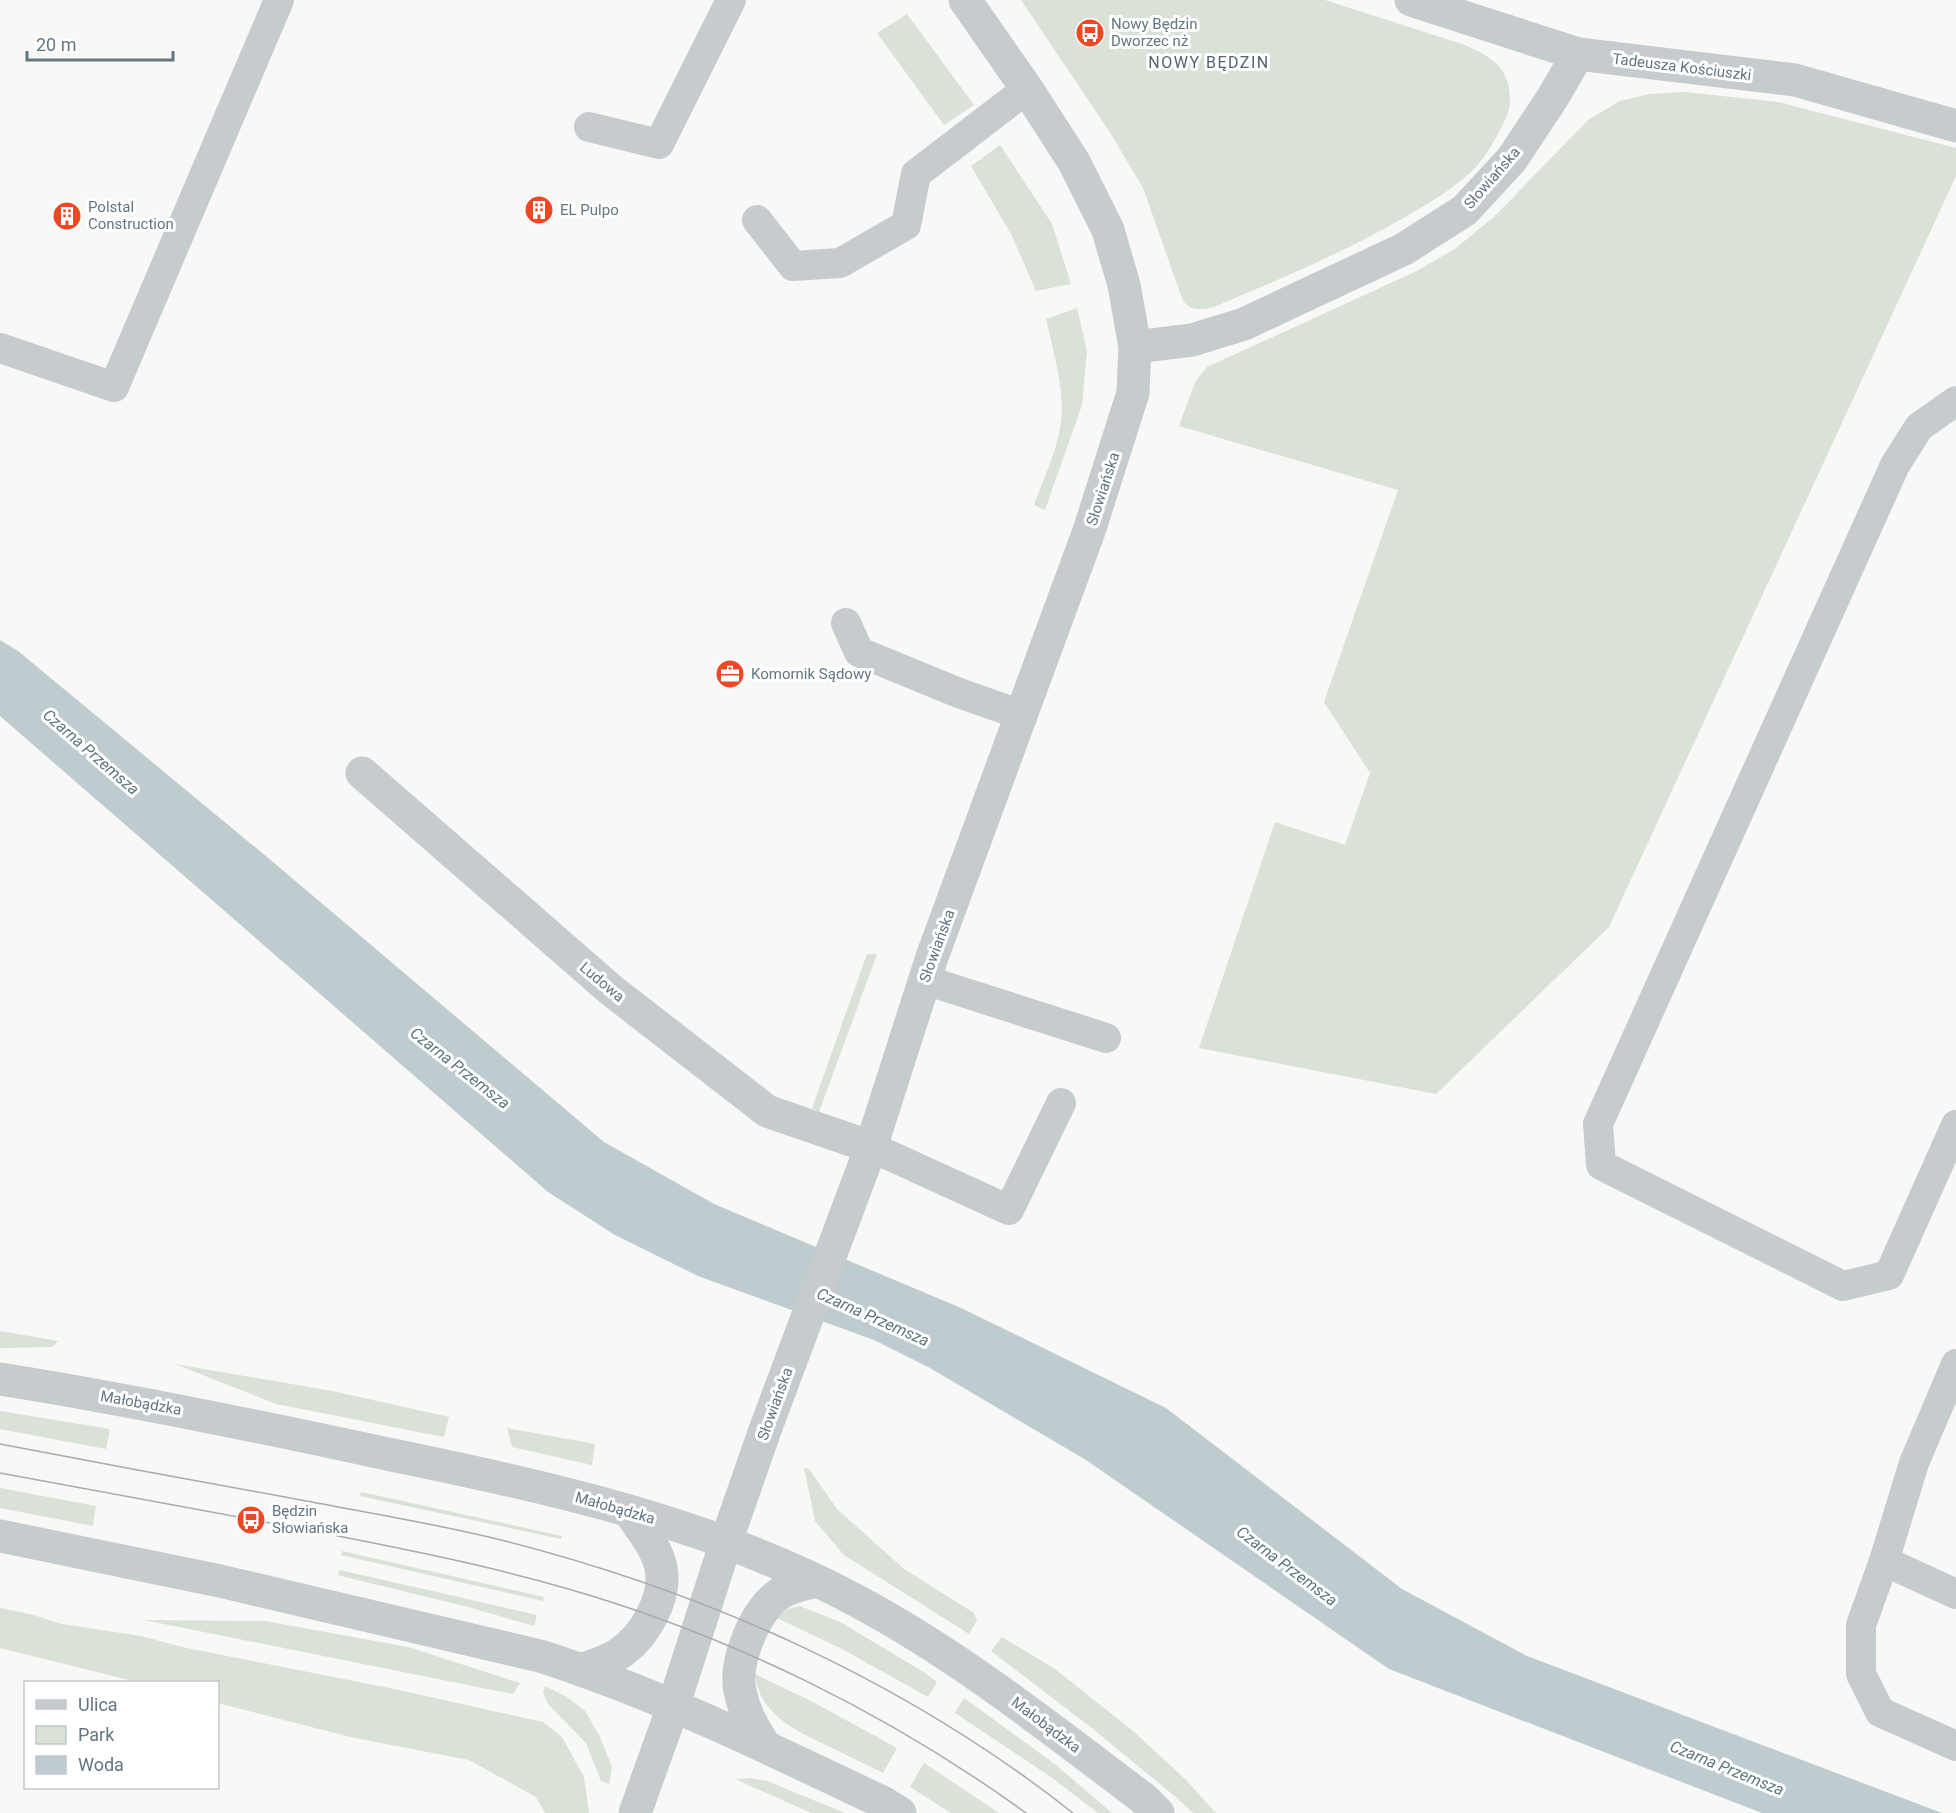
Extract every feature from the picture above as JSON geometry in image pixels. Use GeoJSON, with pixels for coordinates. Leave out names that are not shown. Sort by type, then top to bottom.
{"type":"FeatureCollection","features":[{"type":"Feature","properties":{"kind":"street","name":"Słowiańska"},"geometry":{"type":"LineString","coordinates":[[673,1707],[726,1542],[871,1147],[925,980],[1089,531],[1133,393],[1135,347],[1124,285],[1108,230],[1074,162],[965,0]]}},
{"type":"Feature","properties":{"kind":"street","name":"Tadeusza Kościuszki"},"geometry":{"type":"LineString","coordinates":[[1411,0],[1578,54],[1795,80],[1956,126]]}},
{"type":"Feature","properties":{"kind":"street","name":"Słowiańska"},"geometry":{"type":"LineString","coordinates":[[1135,347],[1192,340],[1244,324],[1404,249],[1465,210],[1512,159],[1578,54]]}},
{"type":"Feature","properties":{"kind":"street","name":"Ludowa"},"geometry":{"type":"LineString","coordinates":[[362,773],[611,990],[767,1111],[871,1147]]}},
{"type":"Feature","properties":{"kind":"street","name":"Małobądzka"},"geometry":{"type":"LineString","coordinates":[[0,1379],[147,1403],[473,1472],[596,1501],[726,1542],[817,1581],[858,1602],[966,1666],[1144,1799],[1158,1813]]}},
{"type":"Feature","properties":{"kind":"street"},"geometry":{"type":"LineString","coordinates":[[581,1670],[620,1654],[638,1636],[657,1602],[661,1568],[652,1547],[629,1511]]}},
{"type":"Feature","properties":{"kind":"street"},"geometry":{"type":"LineString","coordinates":[[0,1536],[220,1581],[540,1656],[581,1670],[765,1746],[884,1803],[900,1813]]}},
{"type":"Feature","properties":{"kind":"street"},"geometry":{"type":"LineString","coordinates":[[765,1746],[751,1724],[739,1688],[740,1667],[748,1639],[766,1608],[778,1594],[798,1585],[817,1581]]}},
{"type":"Feature","properties":{"kind":"street"},"geometry":{"type":"LineString","coordinates":[[635,1813],[673,1707]]}},
{"type":"Feature","properties":{"kind":"lane"},"geometry":{"type":"LineString","coordinates":[[0,348],[114,387],[279,0]]}},
{"type":"Feature","properties":{"kind":"lane"},"geometry":{"type":"LineString","coordinates":[[589,127],[659,144],[731,0]]}},
{"type":"Feature","properties":{"kind":"lane"},"geometry":{"type":"LineString","coordinates":[[757,220],[793,266],[840,263],[906,225],[916,174],[1027,89]]}},
{"type":"Feature","properties":{"kind":"lane"},"geometry":{"type":"LineString","coordinates":[[1956,401],[1918,427],[1895,465],[1598,1124],[1601,1165],[1843,1286],[1889,1275],[1956,1125]]}},
{"type":"Feature","properties":{"kind":"lane"},"geometry":{"type":"LineString","coordinates":[[846,623],[859,652],[959,693],[1022,715]]}},
{"type":"Feature","properties":{"kind":"lane"},"geometry":{"type":"LineString","coordinates":[[925,980],[1106,1038]]}},
{"type":"Feature","properties":{"kind":"lane"},"geometry":{"type":"LineString","coordinates":[[871,1147],[1009,1210],[1061,1103]]}},
{"type":"Feature","properties":{"kind":"lane"},"geometry":{"type":"LineString","coordinates":[[1956,1364],[1914,1463],[1884,1561],[1860,1625],[1861,1674],[1880,1712],[1956,1746]]}},
{"type":"Feature","properties":{"kind":"lane"},"geometry":{"type":"LineString","coordinates":[[1884,1561],[1956,1594]]}},
{"type":"Feature","properties":{"kind":"green space"},"geometry":{"type":"Polygon","coordinates":[[[1021,0],[1325,0],[1465,45],[1483,54],[1498,65],[1507,80],[1509,108],[1494,141],[1476,167],[1456,185],[1428,204],[1355,244],[1285,277],[1214,307],[1194,309],[1183,301],[1143,188],[1109,131],[1021,0]]]}},
{"type":"Feature","properties":{"kind":"green space"},"geometry":{"type":"Polygon","coordinates":[[[907,14],[974,105],[944,125],[877,33],[907,14]]]}},
{"type":"Feature","properties":{"kind":"green space"},"geometry":{"type":"Polygon","coordinates":[[[1685,92],[1778,102],[1956,148],[1956,176],[1609,927],[1436,1094],[1199,1048],[1275,822],[1345,845],[1370,773],[1324,702],[1398,490],[1179,426],[1195,382],[1207,367],[1417,271],[1456,248],[1495,216],[1588,120],[1620,101],[1649,94],[1685,92]]]}},
{"type":"Feature","properties":{"kind":"green space"},"geometry":{"type":"Polygon","coordinates":[[[1000,145],[1052,224],[1071,284],[1036,291],[1011,234],[971,166],[1000,145]]]}},
{"type":"Feature","properties":{"kind":"green space"},"geometry":{"type":"Polygon","coordinates":[[[1077,308],[1087,351],[1082,405],[1045,510],[1034,505],[1056,447],[1062,411],[1059,377],[1046,319],[1077,308]]]}},
{"type":"Feature","properties":{"kind":"green space"},"geometry":{"type":"Polygon","coordinates":[[[867,954],[877,954],[819,1112],[812,1108],[867,954]]]}},
{"type":"Feature","properties":{"kind":"green space"},"geometry":{"type":"Polygon","coordinates":[[[0,1331],[58,1341],[52,1347],[0,1348],[0,1331]]]}},
{"type":"Feature","properties":{"kind":"green space"},"geometry":{"type":"Polygon","coordinates":[[[175,1364],[332,1391],[449,1417],[444,1437],[276,1404],[175,1364]]]}},
{"type":"Feature","properties":{"kind":"green space"},"geometry":{"type":"Polygon","coordinates":[[[0,1411],[110,1429],[106,1449],[0,1429],[0,1411]]]}},
{"type":"Feature","properties":{"kind":"green space"},"geometry":{"type":"Polygon","coordinates":[[[507,1428],[595,1444],[592,1465],[512,1447],[507,1428]]]}},
{"type":"Feature","properties":{"kind":"green space"},"geometry":{"type":"Polygon","coordinates":[[[804,1468],[809,1469],[837,1509],[904,1569],[974,1613],[977,1620],[969,1634],[844,1555],[815,1521],[804,1468]]]}},
{"type":"Feature","properties":{"kind":"green space"},"geometry":{"type":"Polygon","coordinates":[[[0,1488],[96,1506],[93,1526],[0,1508],[0,1488]]]}},
{"type":"Feature","properties":{"kind":"green space"},"geometry":{"type":"Polygon","coordinates":[[[361,1492],[562,1536],[561,1539],[360,1496],[361,1492]]]}},
{"type":"Feature","properties":{"kind":"green space"},"geometry":{"type":"Polygon","coordinates":[[[342,1551],[544,1597],[543,1601],[341,1555],[342,1551]]]}},
{"type":"Feature","properties":{"kind":"green space"},"geometry":{"type":"Polygon","coordinates":[[[340,1570],[537,1615],[534,1626],[468,1607],[337,1575],[340,1570]]]}},
{"type":"Feature","properties":{"kind":"green space"},"geometry":{"type":"Polygon","coordinates":[[[800,1606],[840,1622],[925,1673],[937,1682],[928,1697],[842,1649],[777,1618],[788,1609],[800,1606]]]}},
{"type":"Feature","properties":{"kind":"green space"},"geometry":{"type":"Polygon","coordinates":[[[0,1608],[62,1624],[141,1636],[182,1647],[399,1690],[543,1722],[562,1737],[584,1777],[589,1813],[545,1813],[536,1797],[469,1760],[350,1737],[219,1703],[219,1681],[133,1681],[0,1648],[0,1608]]]}},
{"type":"Feature","properties":{"kind":"green space"},"geometry":{"type":"Polygon","coordinates":[[[144,1620],[265,1621],[408,1647],[520,1683],[513,1694],[144,1620]]]}},
{"type":"Feature","properties":{"kind":"green space"},"geometry":{"type":"Polygon","coordinates":[[[1002,1637],[1055,1669],[1133,1731],[1185,1779],[1216,1813],[1193,1813],[1093,1729],[991,1651],[1002,1637]]]}},
{"type":"Feature","properties":{"kind":"green space"},"geometry":{"type":"Polygon","coordinates":[[[755,1674],[813,1702],[897,1748],[883,1773],[807,1736],[783,1721],[764,1701],[758,1689],[755,1674]]]}},
{"type":"Feature","properties":{"kind":"green space"},"geometry":{"type":"Polygon","coordinates":[[[545,1686],[567,1697],[585,1711],[600,1737],[612,1767],[609,1784],[601,1781],[586,1743],[548,1704],[543,1693],[545,1686]]]}},
{"type":"Feature","properties":{"kind":"green space"},"geometry":{"type":"Polygon","coordinates":[[[964,1698],[1056,1765],[1112,1813],[1098,1813],[1051,1777],[955,1713],[964,1698]]]}},
{"type":"Feature","properties":{"kind":"green space"},"geometry":{"type":"Polygon","coordinates":[[[924,1763],[999,1813],[951,1813],[910,1787],[924,1763]]]}},
{"type":"Feature","properties":{"kind":"green space"},"geometry":{"type":"Polygon","coordinates":[[[750,1778],[767,1781],[845,1813],[811,1813],[735,1779],[750,1778]]]}},
{"type":"Feature","properties":{"kind":"water","name":"Czarna Przemsza"},"geometry":{"type":"Polygon","coordinates":[[[0,640],[18,651],[273,862],[604,1142],[714,1204],[961,1308],[1166,1408],[1402,1589],[1527,1656],[1942,1813],[1762,1813],[1389,1669],[1086,1460],[930,1368],[874,1340],[698,1276],[615,1235],[548,1192],[0,716],[0,640]]]}},
{"type":"Feature","properties":{"kind":"tram line"},"geometry":{"type":"LineString","coordinates":[[0,1444],[454,1529],[581,1562],[656,1587],[731,1615],[803,1647],[874,1683],[943,1723],[1009,1766],[1073,1813]]}},
{"type":"Feature","properties":{"kind":"tram line"},"geometry":{"type":"LineString","coordinates":[[0,1473],[429,1554],[565,1588],[626,1607],[747,1653],[863,1710],[919,1742],[1026,1813]]}},
{"type":"Feature","properties":{"kind":"place","name":"Nowy Będzin Dworzec nż"},"geometry":{"type":"Point","coordinates":[1090,33]}},
{"type":"Feature","properties":{"kind":"place","name":"EL Pulpo"},"geometry":{"type":"Point","coordinates":[539,210]}},
{"type":"Feature","properties":{"kind":"place","name":"Polstal Construction"},"geometry":{"type":"Point","coordinates":[67,216]}},
{"type":"Feature","properties":{"kind":"place","name":"Komornik Sądowy"},"geometry":{"type":"Point","coordinates":[730,674]}},
{"type":"Feature","properties":{"kind":"place","name":"Będzin Słowiańska"},"geometry":{"type":"Point","coordinates":[251,1520]}},
{"type":"Feature","properties":{"kind":"district","name":"NOWY BĘDZIN"},"geometry":{"type":"Point","coordinates":[1209,62]}}]}
